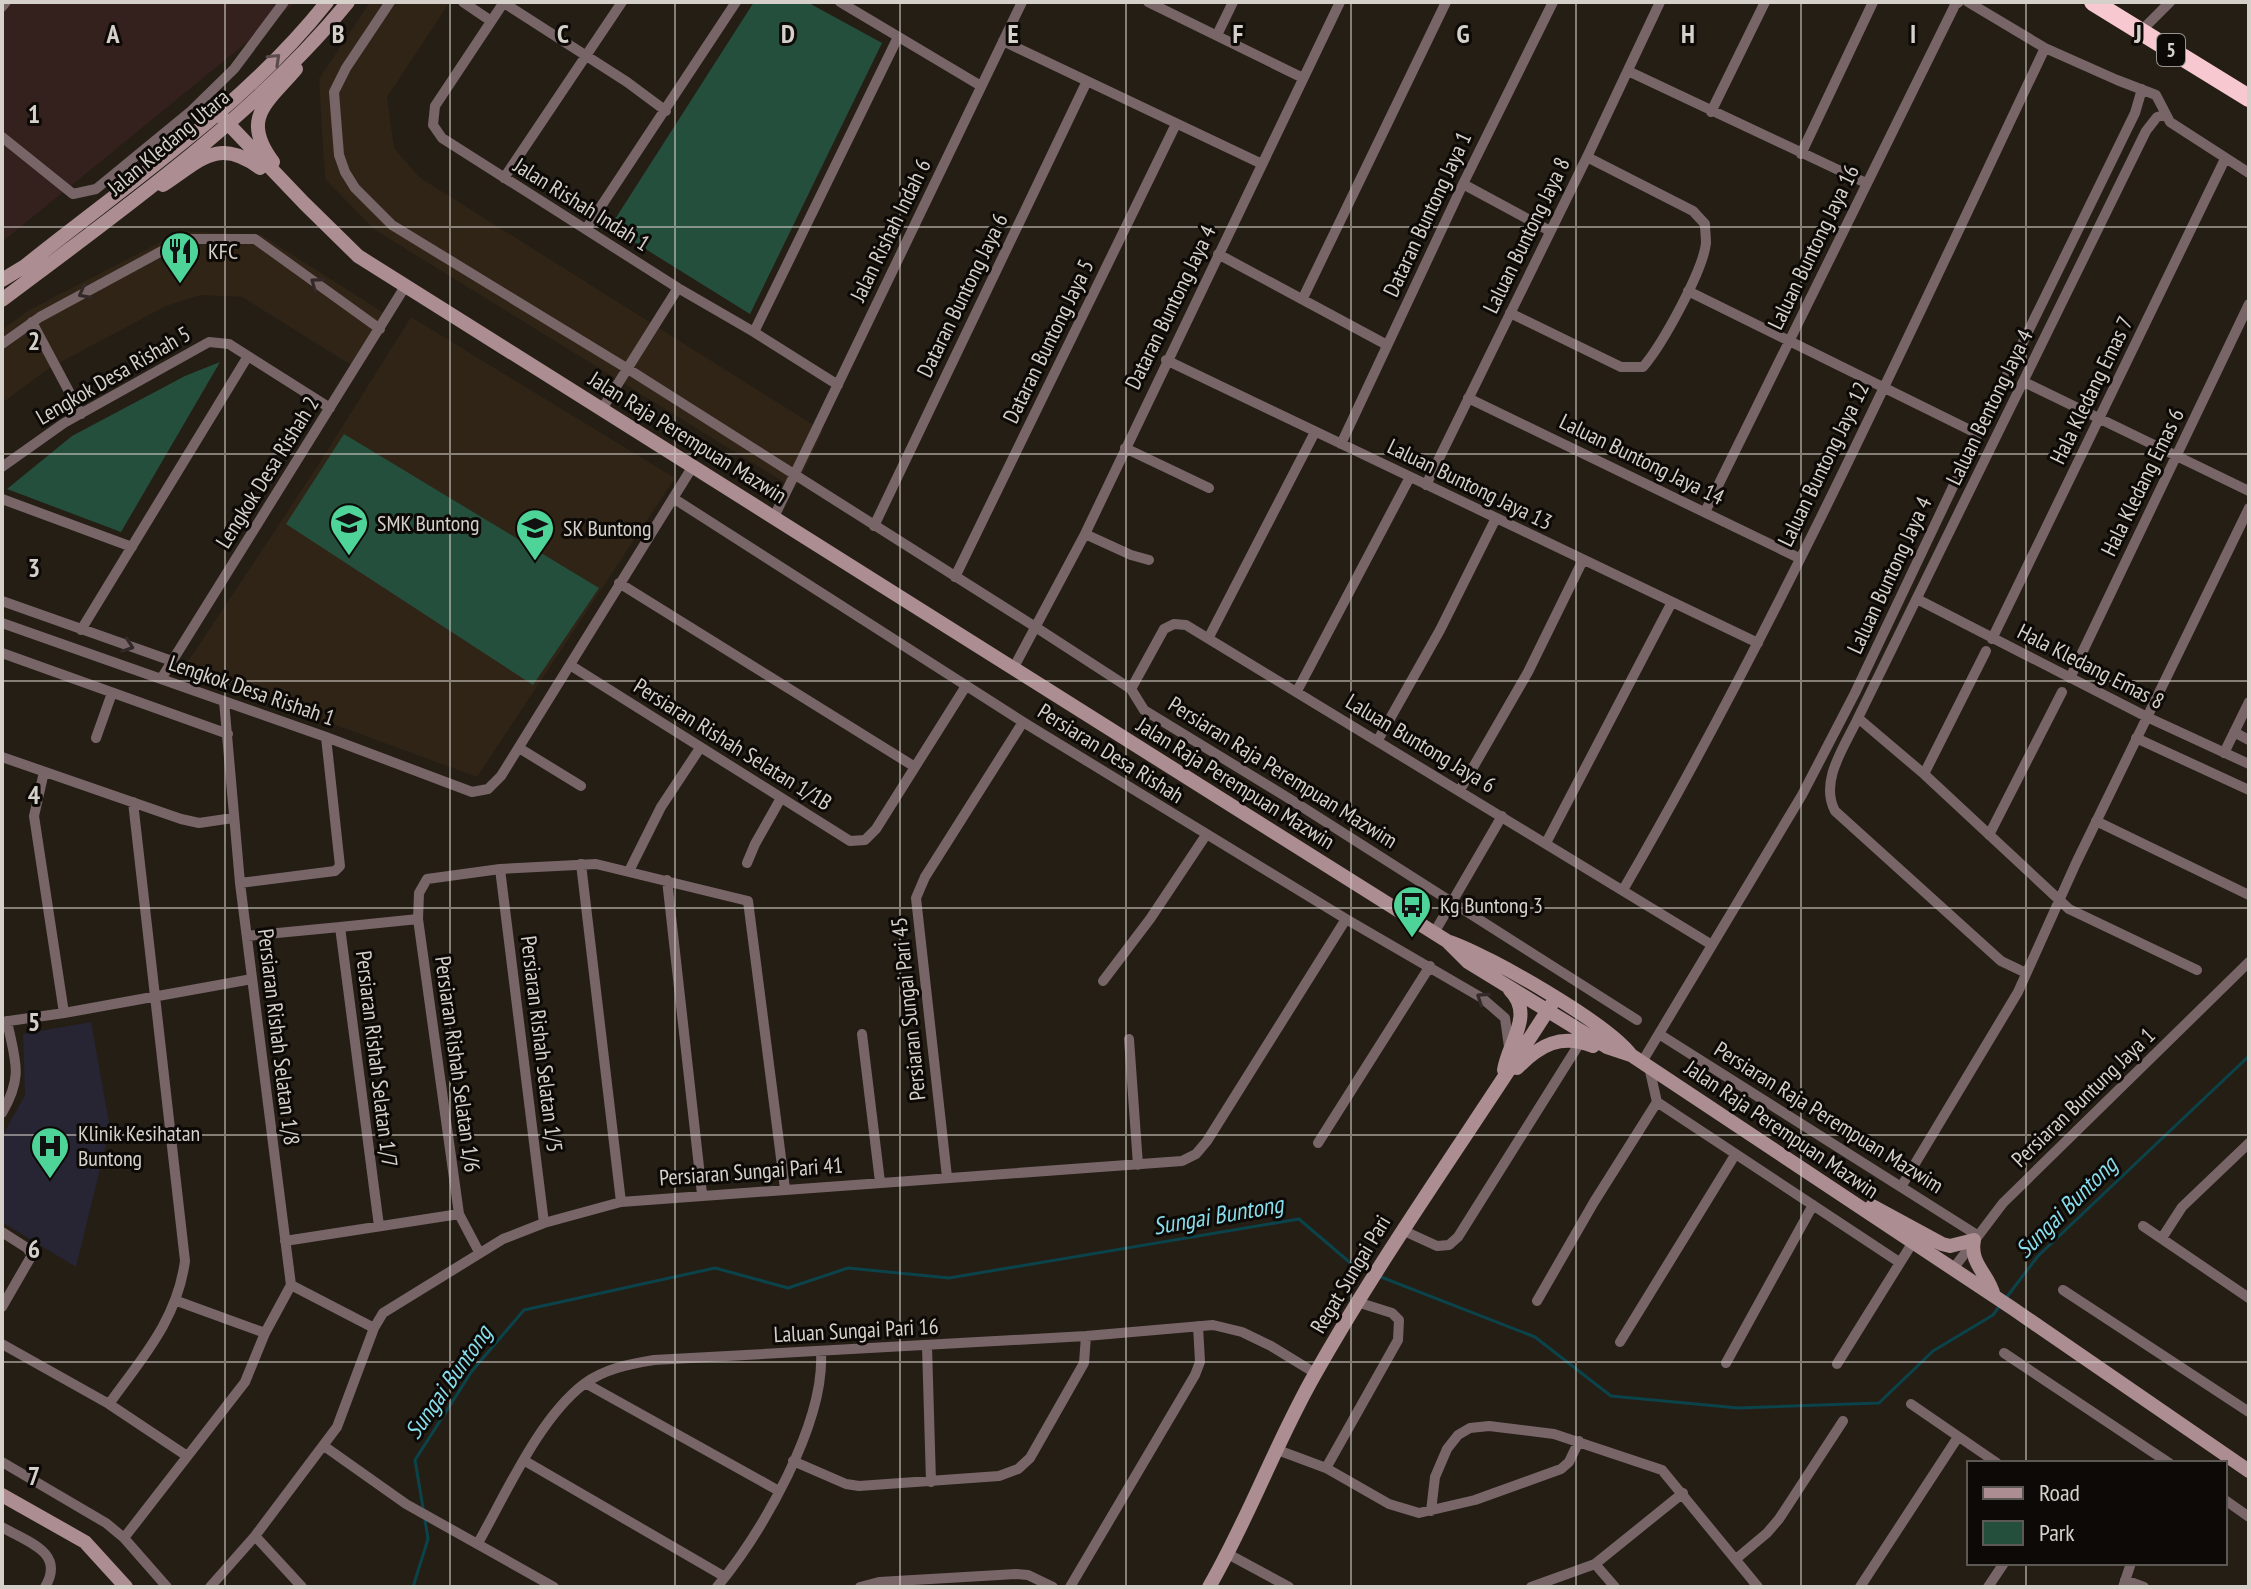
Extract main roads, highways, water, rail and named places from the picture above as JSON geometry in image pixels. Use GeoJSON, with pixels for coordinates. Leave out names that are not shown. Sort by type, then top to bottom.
{"type":"FeatureCollection","features":[{"type":"Feature","properties":{"kind":"highway","name":"5"},"geometry":{"type":"LineString","coordinates":[[2093,2],[2249,98]]}},
{"type":"Feature","properties":{"kind":"main road","name":"Jalan Kledang Utara"},"geometry":{"type":"LineString","coordinates":[[2,280],[25,266],[217,112],[306,29],[327,2]]}},
{"type":"Feature","properties":{"kind":"main road","name":"Jalan Kledang Utara"},"geometry":{"type":"LineString","coordinates":[[2,300],[102,225],[227,124],[325,30],[348,2]]}},
{"type":"Feature","properties":{"kind":"main road"},"geometry":{"type":"LineString","coordinates":[[304,203],[266,154],[257,136],[257,122],[262,109],[325,30]]}},
{"type":"Feature","properties":{"kind":"main road","name":"Jalan Raja Perempuan Mazwin"},"geometry":{"type":"LineString","coordinates":[[217,112],[358,256],[1440,937],[1468,962],[1551,1005]]}},
{"type":"Feature","properties":{"kind":"main road"},"geometry":{"type":"LineString","coordinates":[[102,225],[211,154],[226,151],[241,154],[304,203]]}},
{"type":"Feature","properties":{"kind":"main road"},"geometry":{"type":"LineString","coordinates":[[1440,937],[1474,951],[1551,1005],[1615,1038],[1635,1059]]}},
{"type":"Feature","properties":{"kind":"main road"},"geometry":{"type":"LineString","coordinates":[[1497,979],[1514,993],[1522,1015],[1504,1066],[1503,1079]]}},
{"type":"Feature","properties":{"kind":"main road","name":"Regat Sungai Pari"},"geometry":{"type":"LineString","coordinates":[[1209,1587],[1228,1554],[1275,1449],[1359,1298],[1551,1005]]}},
{"type":"Feature","properties":{"kind":"main road"},"geometry":{"type":"LineString","coordinates":[[1503,1079],[1539,1048],[1554,1041],[1581,1041],[1635,1059]]}},
{"type":"Feature","properties":{"kind":"main road","name":"Jalan Raja Perempuan Mazwin"},"geometry":{"type":"LineString","coordinates":[[1635,1059],[1995,1296],[2249,1471]]}},
{"type":"Feature","properties":{"kind":"main road"},"geometry":{"type":"LineString","coordinates":[[1841,1195],[1880,1210],[1942,1244],[1957,1245],[1976,1237],[1973,1256],[1995,1296]]}},
{"type":"Feature","properties":{"kind":"main road"},"geometry":{"type":"LineString","coordinates":[[2,1495],[85,1542],[126,1587]]}},
{"type":"Feature","properties":{"kind":"waterway","name":"Sungai Buntong"},"geometry":{"type":"LineString","coordinates":[[2006,1298],[2038,1256],[2249,1056]]}},
{"type":"Feature","properties":{"kind":"waterway","name":"Sungai Buntong"},"geometry":{"type":"LineString","coordinates":[[423,1508],[415,1460],[472,1371],[524,1310],[715,1268],[788,1288],[848,1268],[949,1278],[1299,1219],[1354,1266],[1371,1272]]}},
{"type":"Feature","properties":{"kind":"waterway","name":"Sungai Buntong"},"geometry":{"type":"LineString","coordinates":[[1381,1277],[1535,1337],[1611,1396],[1738,1408],[1879,1403],[1933,1351],[1993,1315],[2001,1304]]}},
{"type":"Feature","properties":{"kind":"waterway","name":"Sungai Buntong"},"geometry":{"type":"LineString","coordinates":[[413,1587],[428,1539],[425,1520]]}},
{"type":"Feature","properties":{"kind":"place","name":"KFC"},"geometry":{"type":"Point","coordinates":[180,285]}},
{"type":"Feature","properties":{"kind":"place","name":"SMK Buntong"},"geometry":{"type":"Point","coordinates":[349,557]}},
{"type":"Feature","properties":{"kind":"place","name":"SK Buntong"},"geometry":{"type":"Point","coordinates":[535,562]}},
{"type":"Feature","properties":{"kind":"place","name":"Kg Buntong 3"},"geometry":{"type":"Point","coordinates":[1412,939]}},
{"type":"Feature","properties":{"kind":"place","name":"Klinik Kesihatan Buntong"},"geometry":{"type":"Point","coordinates":[50,1180]}}]}
